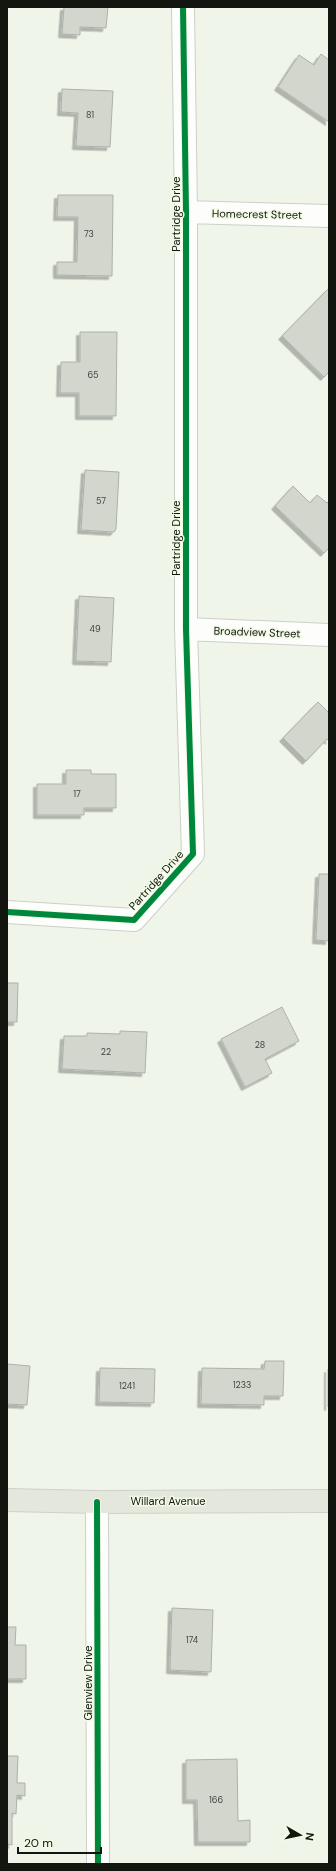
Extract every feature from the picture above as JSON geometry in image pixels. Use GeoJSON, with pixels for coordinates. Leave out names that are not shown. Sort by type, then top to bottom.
{"type":"FeatureCollection","features":[{"type":"Feature","properties":{"kind":"main road","name":"Willard Avenue"},"geometry":{"type":"LineString","coordinates":[[7,1500],[98,1502],[329,1501]]}},
{"type":"Feature","properties":{"kind":"street","name":"Partridge Drive"},"geometry":{"type":"LineString","coordinates":[[7,912],[134,920],[193,854],[186,629],[186,212],[183,7]]}},
{"type":"Feature","properties":{"kind":"street","name":"Homecrest Street"},"geometry":{"type":"LineString","coordinates":[[186,212],[329,216]]}},
{"type":"Feature","properties":{"kind":"street","name":"Broadview Street"},"geometry":{"type":"LineString","coordinates":[[186,629],[329,635]]}},
{"type":"Feature","properties":{"kind":"street","name":"Glenview Drive"},"geometry":{"type":"LineString","coordinates":[[98,1502],[98,1864]]}},
{"type":"Feature","properties":{"kind":"building"},"geometry":{"type":"Polygon","coordinates":[[[64,7],[108,7],[106,28],[80,27],[80,35],[62,34],[64,7]]]}},
{"type":"Feature","properties":{"kind":"building"},"geometry":{"type":"Polygon","coordinates":[[[321,54],[329,60],[329,122],[278,87],[299,55],[314,65],[321,54]]]}},
{"type":"Feature","properties":{"kind":"building"},"geometry":{"type":"Polygon","coordinates":[[[62,89],[113,91],[110,147],[76,146],[78,113],[61,112],[62,89]]]}},
{"type":"Feature","properties":{"kind":"building"},"geometry":{"type":"Polygon","coordinates":[[[58,195],[113,195],[112,276],[57,275],[57,262],[77,262],[78,217],[57,217],[58,195]]]}},
{"type":"Feature","properties":{"kind":"building"},"geometry":{"type":"Polygon","coordinates":[[[329,288],[329,372],[324,377],[282,336],[329,288]]]}},
{"type":"Feature","properties":{"kind":"building"},"geometry":{"type":"Polygon","coordinates":[[[80,332],[117,332],[116,416],[79,416],[79,393],[60,393],[61,362],[80,362],[80,332]]]}},
{"type":"Feature","properties":{"kind":"building"},"geometry":{"type":"Polygon","coordinates":[[[85,470],[119,472],[116,529],[114,532],[81,530],[85,470]]]}},
{"type":"Feature","properties":{"kind":"building"},"geometry":{"type":"Polygon","coordinates":[[[293,486],[310,503],[317,495],[327,503],[329,501],[329,548],[324,553],[275,506],[293,486]]]}},
{"type":"Feature","properties":{"kind":"building"},"geometry":{"type":"Polygon","coordinates":[[[79,596],[114,598],[111,662],[76,661],[79,596]]]}},
{"type":"Feature","properties":{"kind":"building"},"geometry":{"type":"Polygon","coordinates":[[[318,702],[329,713],[329,741],[327,739],[306,761],[283,738],[318,702]]]}},
{"type":"Feature","properties":{"kind":"building"},"geometry":{"type":"Polygon","coordinates":[[[66,770],[91,770],[91,774],[116,774],[116,808],[84,808],[84,815],[37,815],[37,784],[66,784],[66,770]]]}},
{"type":"Feature","properties":{"kind":"building"},"geometry":{"type":"Polygon","coordinates":[[[319,874],[329,874],[329,941],[316,940],[319,874]]]}},
{"type":"Feature","properties":{"kind":"building"},"geometry":{"type":"Polygon","coordinates":[[[7,983],[18,983],[17,1022],[7,1022],[7,983]]]}},
{"type":"Feature","properties":{"kind":"building"},"geometry":{"type":"Polygon","coordinates":[[[282,1007],[299,1041],[265,1059],[272,1073],[245,1087],[221,1039],[282,1007]]]}},
{"type":"Feature","properties":{"kind":"building"},"geometry":{"type":"Polygon","coordinates":[[[120,1031],[147,1032],[145,1073],[62,1069],[64,1036],[87,1036],[87,1033],[120,1034],[120,1031]]]}},
{"type":"Feature","properties":{"kind":"building"},"geometry":{"type":"Polygon","coordinates":[[[265,1361],[284,1361],[283,1396],[264,1396],[264,1405],[201,1404],[202,1368],[264,1369],[265,1361]]]}},
{"type":"Feature","properties":{"kind":"building"},"geometry":{"type":"Polygon","coordinates":[[[7,1364],[30,1366],[27,1405],[7,1404],[7,1364]]]}},
{"type":"Feature","properties":{"kind":"building"},"geometry":{"type":"Polygon","coordinates":[[[100,1368],[155,1369],[154,1403],[99,1402],[100,1368]]]}},
{"type":"Feature","properties":{"kind":"building"},"geometry":{"type":"Polygon","coordinates":[[[329,1369],[329,1407],[328,1407],[329,1369]]]}},
{"type":"Feature","properties":{"kind":"building"},"geometry":{"type":"Polygon","coordinates":[[[172,1608],[213,1610],[211,1672],[170,1670],[172,1608]]]}},
{"type":"Feature","properties":{"kind":"building"},"geometry":{"type":"Polygon","coordinates":[[[7,1627],[16,1627],[15,1645],[26,1645],[26,1679],[7,1679],[7,1627]]]}},
{"type":"Feature","properties":{"kind":"building"},"geometry":{"type":"Polygon","coordinates":[[[7,1756],[18,1756],[17,1783],[25,1783],[25,1796],[17,1795],[16,1814],[12,1813],[12,1845],[7,1844],[7,1756]]]}},
{"type":"Feature","properties":{"kind":"building"},"geometry":{"type":"Polygon","coordinates":[[[237,1759],[238,1821],[250,1820],[250,1842],[198,1842],[197,1800],[186,1800],[186,1760],[237,1759]]]}},
{"type":"Feature","properties":{"kind":"cycle path"},"geometry":{"type":"LineString","coordinates":[[7,912],[134,920],[193,854],[186,629],[186,212],[183,7]]}},
{"type":"Feature","properties":{"kind":"cycle path"},"geometry":{"type":"LineString","coordinates":[[97,1502],[98,1864]]}}]}
